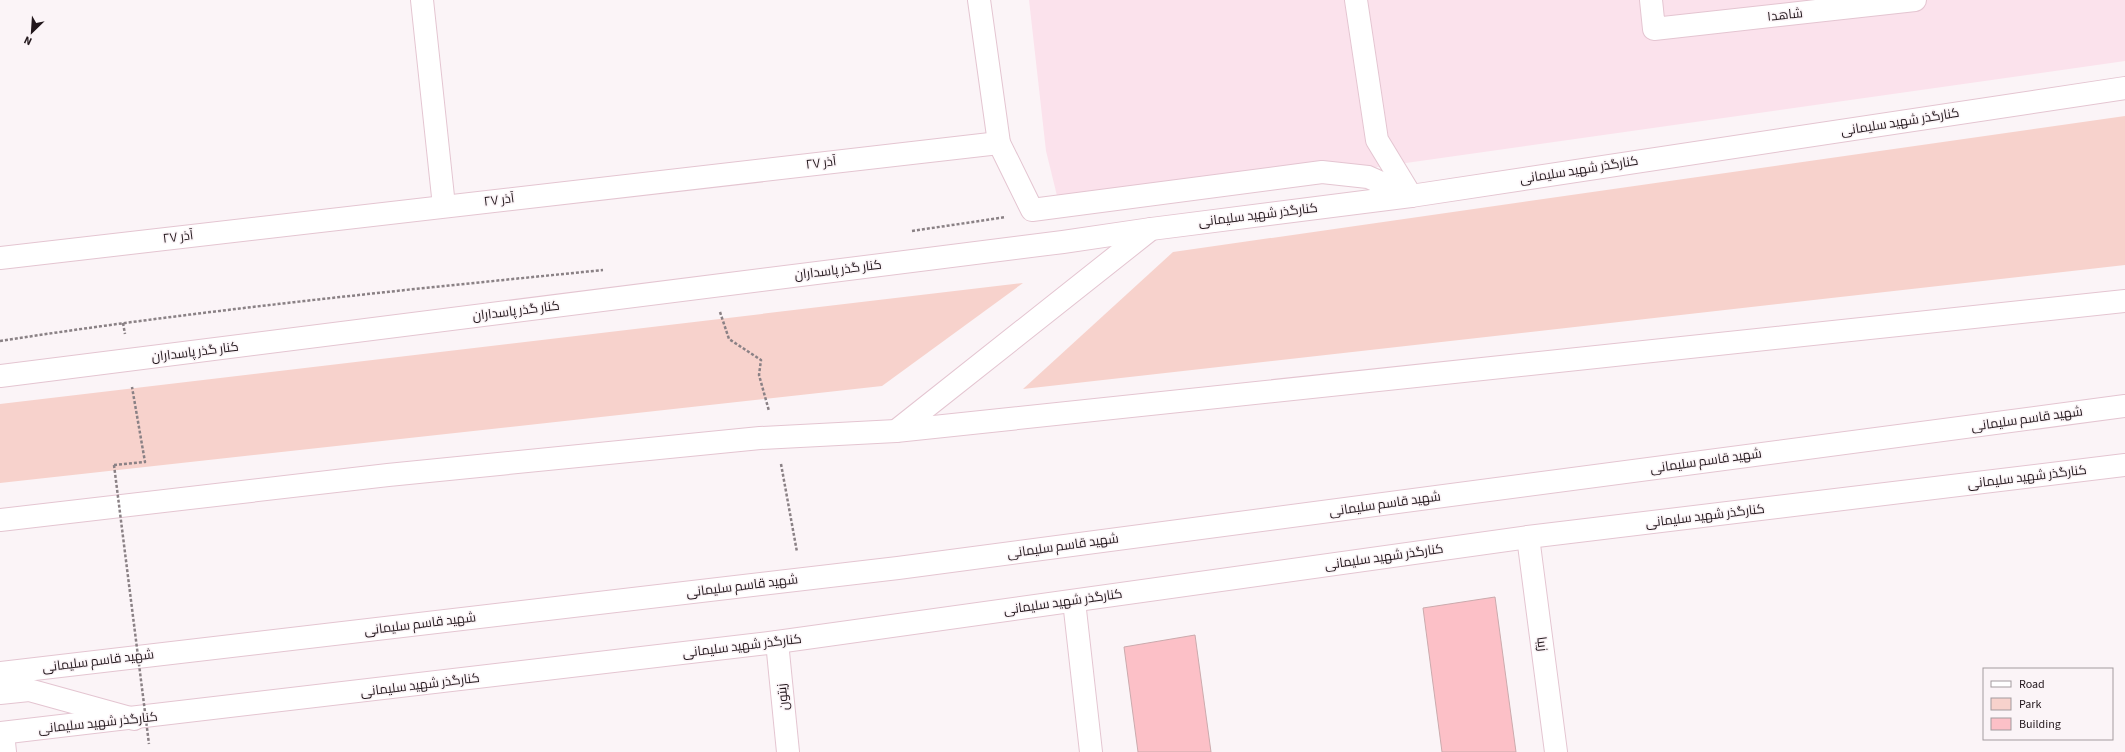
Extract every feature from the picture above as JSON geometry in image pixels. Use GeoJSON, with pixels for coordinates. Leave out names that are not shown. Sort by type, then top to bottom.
{"type":"FeatureCollection","features":[{"type":"Feature","properties":{"kind":"main road"},"geometry":{"type":"LineString","coordinates":[[422,0],[444,206]]}},
{"type":"Feature","properties":{"kind":"main road"},"geometry":{"type":"LineString","coordinates":[[979,0],[999,143],[1032,210],[1322,172],[1368,177],[1410,196]]}},
{"type":"Feature","properties":{"kind":"main road"},"geometry":{"type":"LineString","coordinates":[[1356,0],[1377,140],[1410,196]]}},
{"type":"Feature","properties":{"kind":"main road","name":"شاهد۱"},"geometry":{"type":"LineString","coordinates":[[1651,0],[1654,29],[1915,0]]}},
{"type":"Feature","properties":{"kind":"main road","name":"کنارگذر شهید سلیمانی"},"geometry":{"type":"LineString","coordinates":[[1032,245],[1410,196],[2125,88]]}},
{"type":"Feature","properties":{"kind":"main road","name":"آذر ۲۷"},"geometry":{"type":"LineString","coordinates":[[0,258],[999,143]]}},
{"type":"Feature","properties":{"kind":"main road"},"geometry":{"type":"LineString","coordinates":[[896,431],[1151,229]]}},
{"type":"Feature","properties":{"kind":"main road","name":"کنار گذر پاسداران"},"geometry":{"type":"LineString","coordinates":[[0,376],[1032,245]]}},
{"type":"Feature","properties":{"kind":"main road"},"geometry":{"type":"LineString","coordinates":[[0,520],[388,475],[744,439],[896,431],[2125,301]]}},
{"type":"Feature","properties":{"kind":"main road","name":"شهید قاسم سلیمانی"},"geometry":{"type":"LineString","coordinates":[[0,673],[898,568],[2125,406]]}},
{"type":"Feature","properties":{"kind":"main road","name":"کنارگذر شهید سلیمانی"},"geometry":{"type":"LineString","coordinates":[[3,739],[134,719],[777,642],[1528,537],[2125,465]]}},
{"type":"Feature","properties":{"kind":"main road","name":"زیبا"},"geometry":{"type":"LineString","coordinates":[[1528,537],[1556,752]]}},
{"type":"Feature","properties":{"kind":"main road"},"geometry":{"type":"LineString","coordinates":[[1074,600],[1091,752]]}},
{"type":"Feature","properties":{"kind":"main road","name":"زیتون"},"geometry":{"type":"LineString","coordinates":[[777,642],[788,752]]}},
{"type":"Feature","properties":{"kind":"main road"},"geometry":{"type":"LineString","coordinates":[[0,693],[29,690],[134,719]]}},
{"type":"Feature","properties":{"kind":"path"},"geometry":{"type":"LineString","coordinates":[[904,232],[992,220],[1032,210]]}},
{"type":"Feature","properties":{"kind":"path"},"geometry":{"type":"LineString","coordinates":[[0,341],[123,323],[417,288],[605,270]]}},
{"type":"Feature","properties":{"kind":"path"},"geometry":{"type":"LineString","coordinates":[[123,323],[145,462],[114,465],[149,744]]}},
{"type":"Feature","properties":{"kind":"shaded area"},"geometry":{"type":"Polygon","coordinates":[[[1029,0],[2125,0],[2125,61],[1061,212],[1046,151],[1029,0]]]}},
{"type":"Feature","properties":{"kind":"green space"},"geometry":{"type":"Polygon","coordinates":[[[2125,116],[2125,265],[1023,389],[1173,252],[2125,116]]]}},
{"type":"Feature","properties":{"kind":"green space"},"geometry":{"type":"Polygon","coordinates":[[[1023,283],[882,386],[0,483],[0,404],[1023,283]]]}},
{"type":"Feature","properties":{"kind":"building"},"geometry":{"type":"Polygon","coordinates":[[[1495,597],[1516,752],[1442,752],[1423,608],[1495,597]]]}},
{"type":"Feature","properties":{"kind":"building"},"geometry":{"type":"Polygon","coordinates":[[[1195,635],[1211,752],[1138,752],[1124,647],[1195,635]]]}}]}
